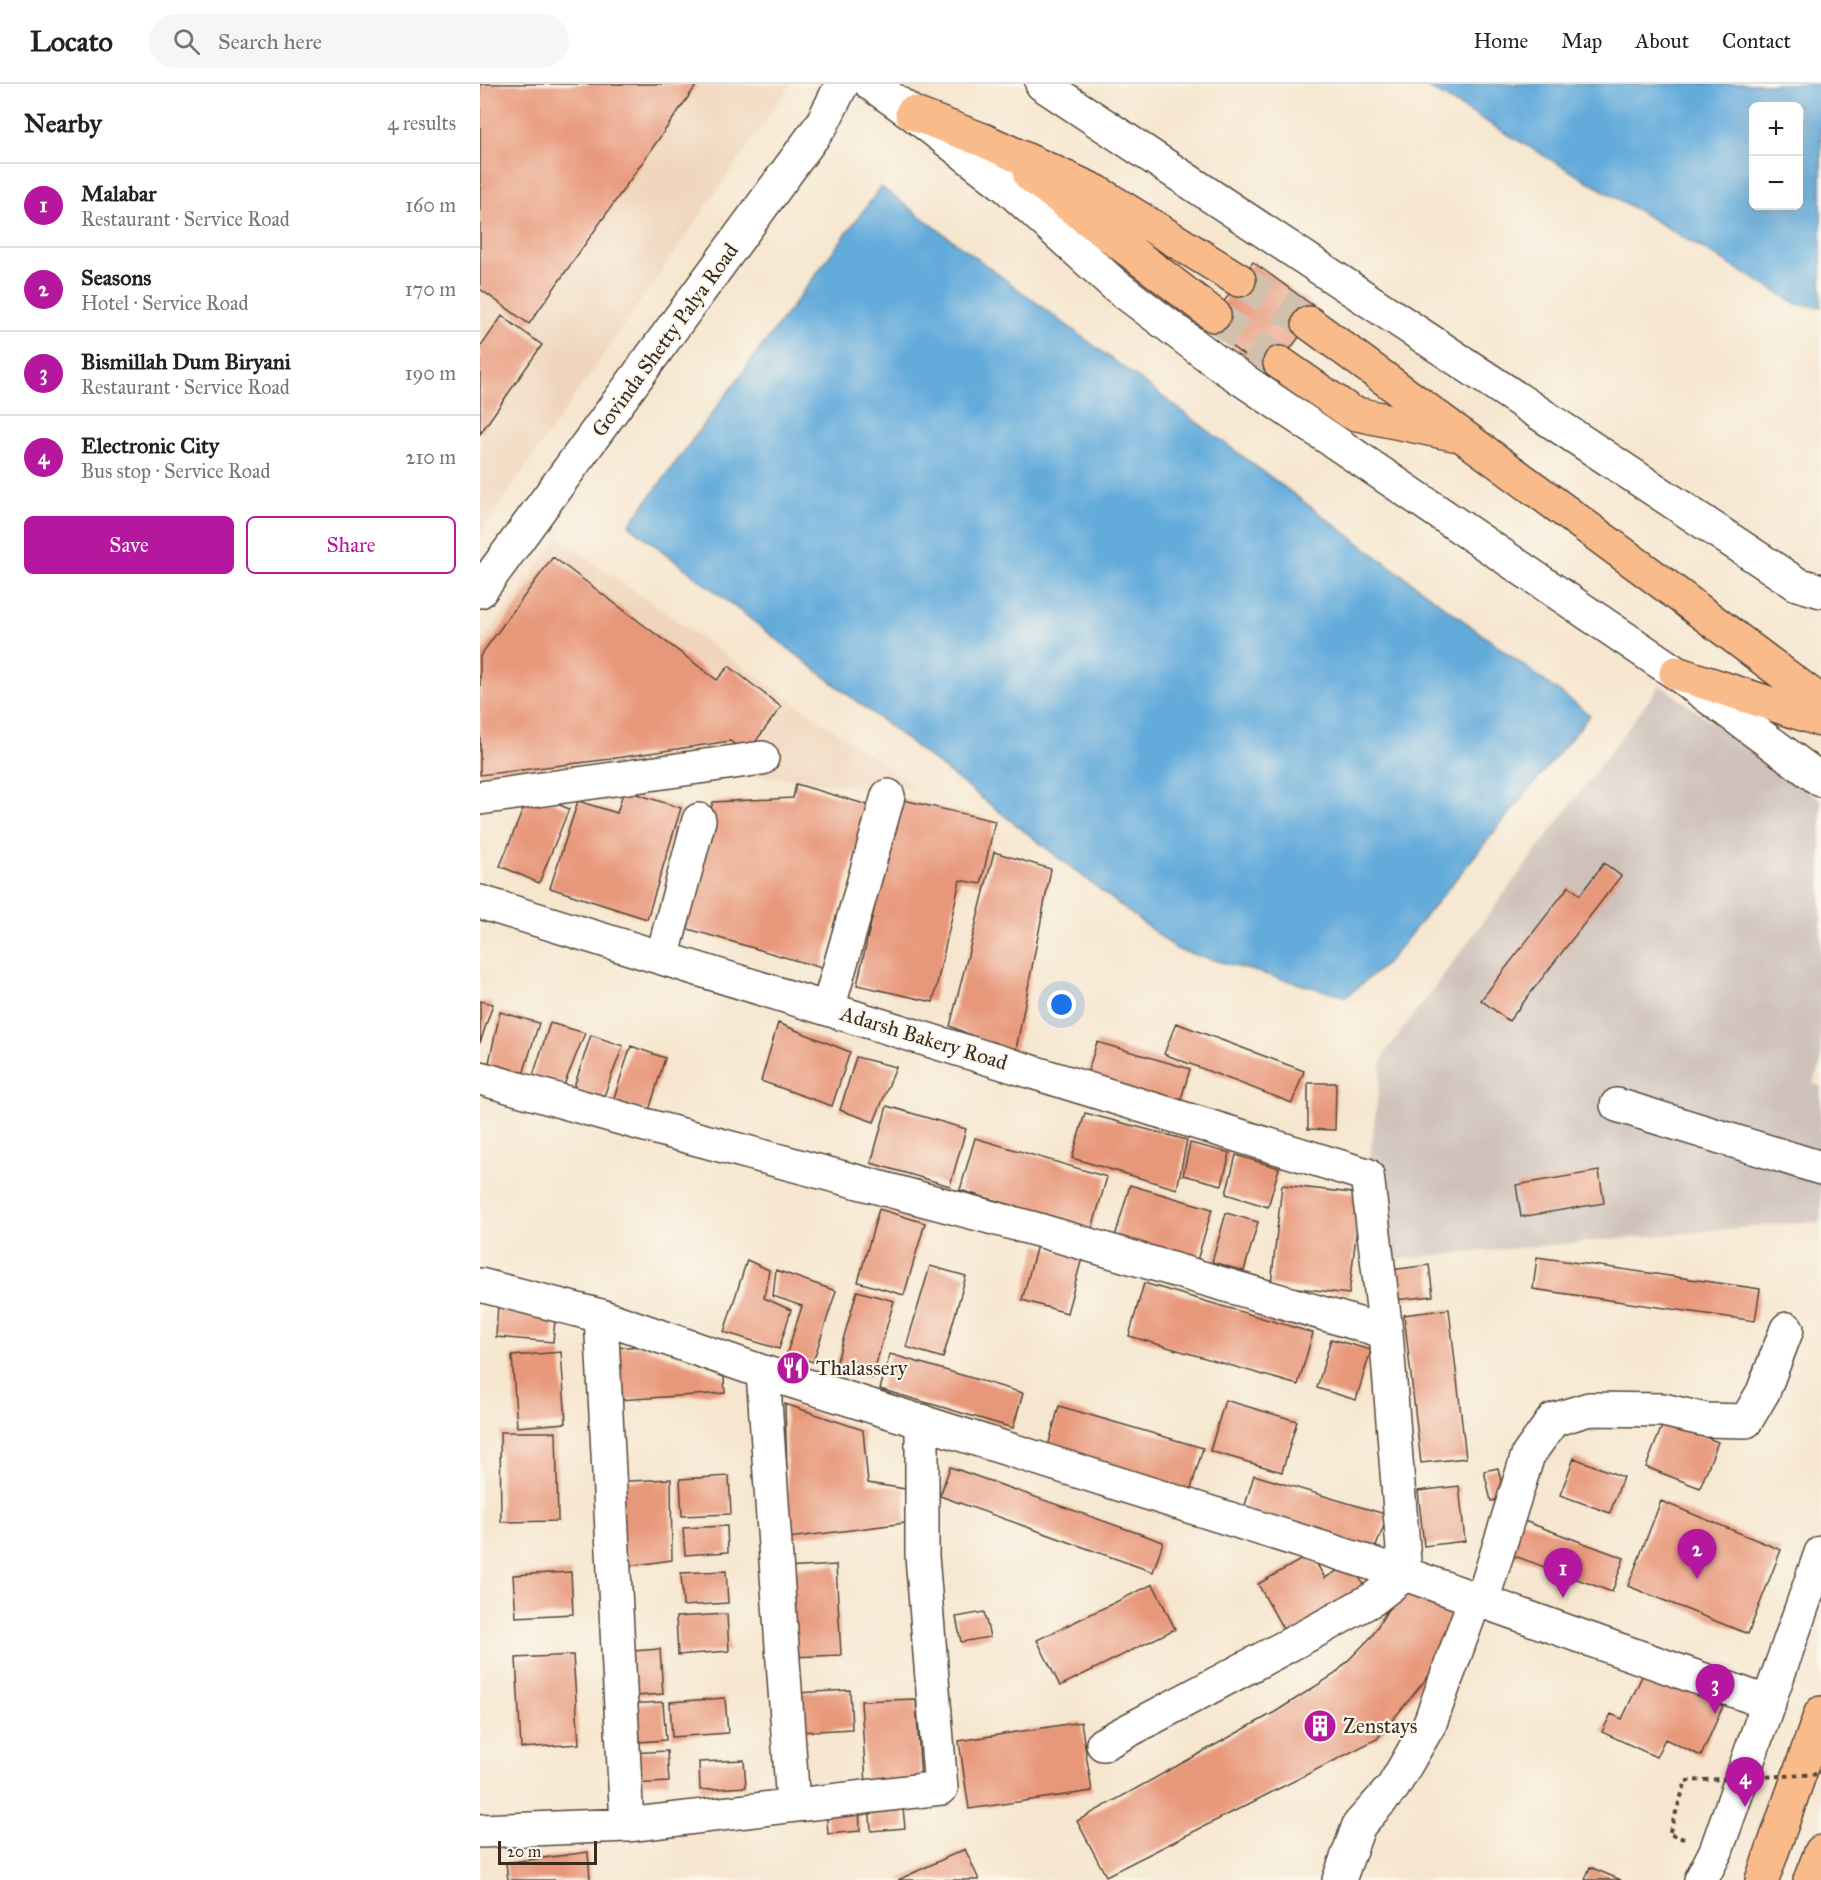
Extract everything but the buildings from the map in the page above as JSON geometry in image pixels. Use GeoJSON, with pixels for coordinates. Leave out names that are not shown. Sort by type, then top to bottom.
{"type":"FeatureCollection","features":[{"type":"Feature","properties":{"kind":"highway"},"geometry":{"type":"LineString","coordinates":[[912,113],[983,140],[1097,192],[1239,280]]}},
{"type":"Feature","properties":{"kind":"highway"},"geometry":{"type":"LineString","coordinates":[[983,140],[1214,315]]}},
{"type":"Feature","properties":{"kind":"highway"},"geometry":{"type":"LineString","coordinates":[[1309,324],[1821,702]]}},
{"type":"Feature","properties":{"kind":"highway"},"geometry":{"type":"LineString","coordinates":[[1280,363],[1352,413],[1464,437]]}},
{"type":"Feature","properties":{"kind":"highway"},"geometry":{"type":"LineString","coordinates":[[1676,673],[1821,720]]}},
{"type":"Feature","properties":{"kind":"highway"},"geometry":{"type":"LineString","coordinates":[[1762,1880],[1821,1713]]}},
{"type":"Feature","properties":{"kind":"highway"},"geometry":{"type":"LineString","coordinates":[[1810,1880],[1821,1852]]}},
{"type":"Feature","properties":{"kind":"street","name":"Govinda Shetty Palya Road"},"geometry":{"type":"LineString","coordinates":[[480,591],[822,124],[842,84]]}},
{"type":"Feature","properties":{"kind":"street"},"geometry":{"type":"LineString","coordinates":[[871,84],[1007,187],[1115,285],[1218,363],[1676,673],[1821,780]]}},
{"type":"Feature","properties":{"kind":"street"},"geometry":{"type":"LineString","coordinates":[[1042,84],[1797,584],[1821,591]]}},
{"type":"Feature","properties":{"kind":"street"},"geometry":{"type":"LineString","coordinates":[[480,798],[762,758]]}},
{"type":"Feature","properties":{"kind":"street"},"geometry":{"type":"LineString","coordinates":[[828,1009],[888,796]]}},
{"type":"Feature","properties":{"kind":"street"},"geometry":{"type":"LineString","coordinates":[[662,957],[699,820]]}},
{"type":"Feature","properties":{"kind":"street","name":"Adarsh Bakery Road"},"geometry":{"type":"LineString","coordinates":[[480,902],[1367,1174],[1386,1332]]}},
{"type":"Feature","properties":{"kind":"street"},"geometry":{"type":"LineString","coordinates":[[480,1078],[645,1125],[1042,1231],[1386,1332],[1405,1574]]}},
{"type":"Feature","properties":{"kind":"street"},"geometry":{"type":"LineString","coordinates":[[1617,1105],[1821,1168]]}},
{"type":"Feature","properties":{"kind":"street"},"geometry":{"type":"LineString","coordinates":[[480,1285],[600,1316],[763,1372],[1405,1574],[1769,1703]]}},
{"type":"Feature","properties":{"kind":"street"},"geometry":{"type":"LineString","coordinates":[[600,1316],[627,1825]]}},
{"type":"Feature","properties":{"kind":"street"},"geometry":{"type":"LineString","coordinates":[[1339,1880],[1359,1825],[1393,1787],[1430,1723],[1479,1600],[1528,1455],[1553,1420],[1589,1409],[1663,1410],[1706,1420],[1746,1421],[1763,1392],[1787,1329]]}},
{"type":"Feature","properties":{"kind":"street"},"geometry":{"type":"LineString","coordinates":[[763,1372],[793,1805]]}},
{"type":"Feature","properties":{"kind":"street"},"geometry":{"type":"LineString","coordinates":[[480,1831],[627,1825],[940,1788],[922,1556],[922,1421]]}},
{"type":"Feature","properties":{"kind":"street"},"geometry":{"type":"LineString","coordinates":[[1701,1880],[1716,1851],[1821,1554]]}},
{"type":"Feature","properties":{"kind":"street"},"geometry":{"type":"LineString","coordinates":[[1103,1744],[1320,1629],[1373,1599],[1405,1574]]}},
{"type":"Feature","properties":{"kind":"path"},"geometry":{"type":"LineString","coordinates":[[1669,1834],[1686,1781],[1821,1774]]}},
{"type":"Feature","properties":{"kind":"shaded area"},"geometry":{"type":"Polygon","coordinates":[[[480,84],[791,84],[480,533],[480,84]]]}},
{"type":"Feature","properties":{"kind":"shaded area"},"geometry":{"type":"Polygon","coordinates":[[[558,538],[915,787],[870,788],[762,776],[554,782],[480,794],[480,647],[558,538]]]}},
{"type":"Feature","properties":{"kind":"shaded area"},"geometry":{"type":"Polygon","coordinates":[[[1660,685],[1821,800],[1821,1065],[1813,1083],[1821,1087],[1821,1223],[1805,1222],[1376,1261],[1366,1187],[1383,1056],[1660,685]]]}},
{"type":"Feature","properties":{"kind":"water"},"geometry":{"type":"Polygon","coordinates":[[[1422,84],[1821,84],[1821,307],[1797,304],[1422,84]]]}},
{"type":"Feature","properties":{"kind":"water"},"geometry":{"type":"Polygon","coordinates":[[[881,187],[1590,715],[1387,963],[1346,997],[1178,950],[629,525],[881,187]]]}},
{"type":"Feature","properties":{"kind":"tunnel"},"geometry":{"type":"LineString","coordinates":[[1239,280],[1309,323]]}},
{"type":"Feature","properties":{"kind":"tunnel"},"geometry":{"type":"LineString","coordinates":[[1214,315],[1280,363]]}},
{"type":"Feature","properties":{"kind":"place","name":"Thalassery"},"geometry":{"type":"Point","coordinates":[793,1368]}},
{"type":"Feature","properties":{"kind":"place","name":"Seasons"},"geometry":{"type":"Point","coordinates":[1697,1579]}},
{"type":"Feature","properties":{"kind":"place","name":"Malabar"},"geometry":{"type":"Point","coordinates":[1563,1598]}},
{"type":"Feature","properties":{"kind":"place","name":"Bismillah Dum Biryani"},"geometry":{"type":"Point","coordinates":[1715,1714]}},
{"type":"Feature","properties":{"kind":"place","name":"Zenstays"},"geometry":{"type":"Point","coordinates":[1320,1726]}},
{"type":"Feature","properties":{"kind":"place","name":"Electronic City"},"geometry":{"type":"Point","coordinates":[1745,1807]}}]}
